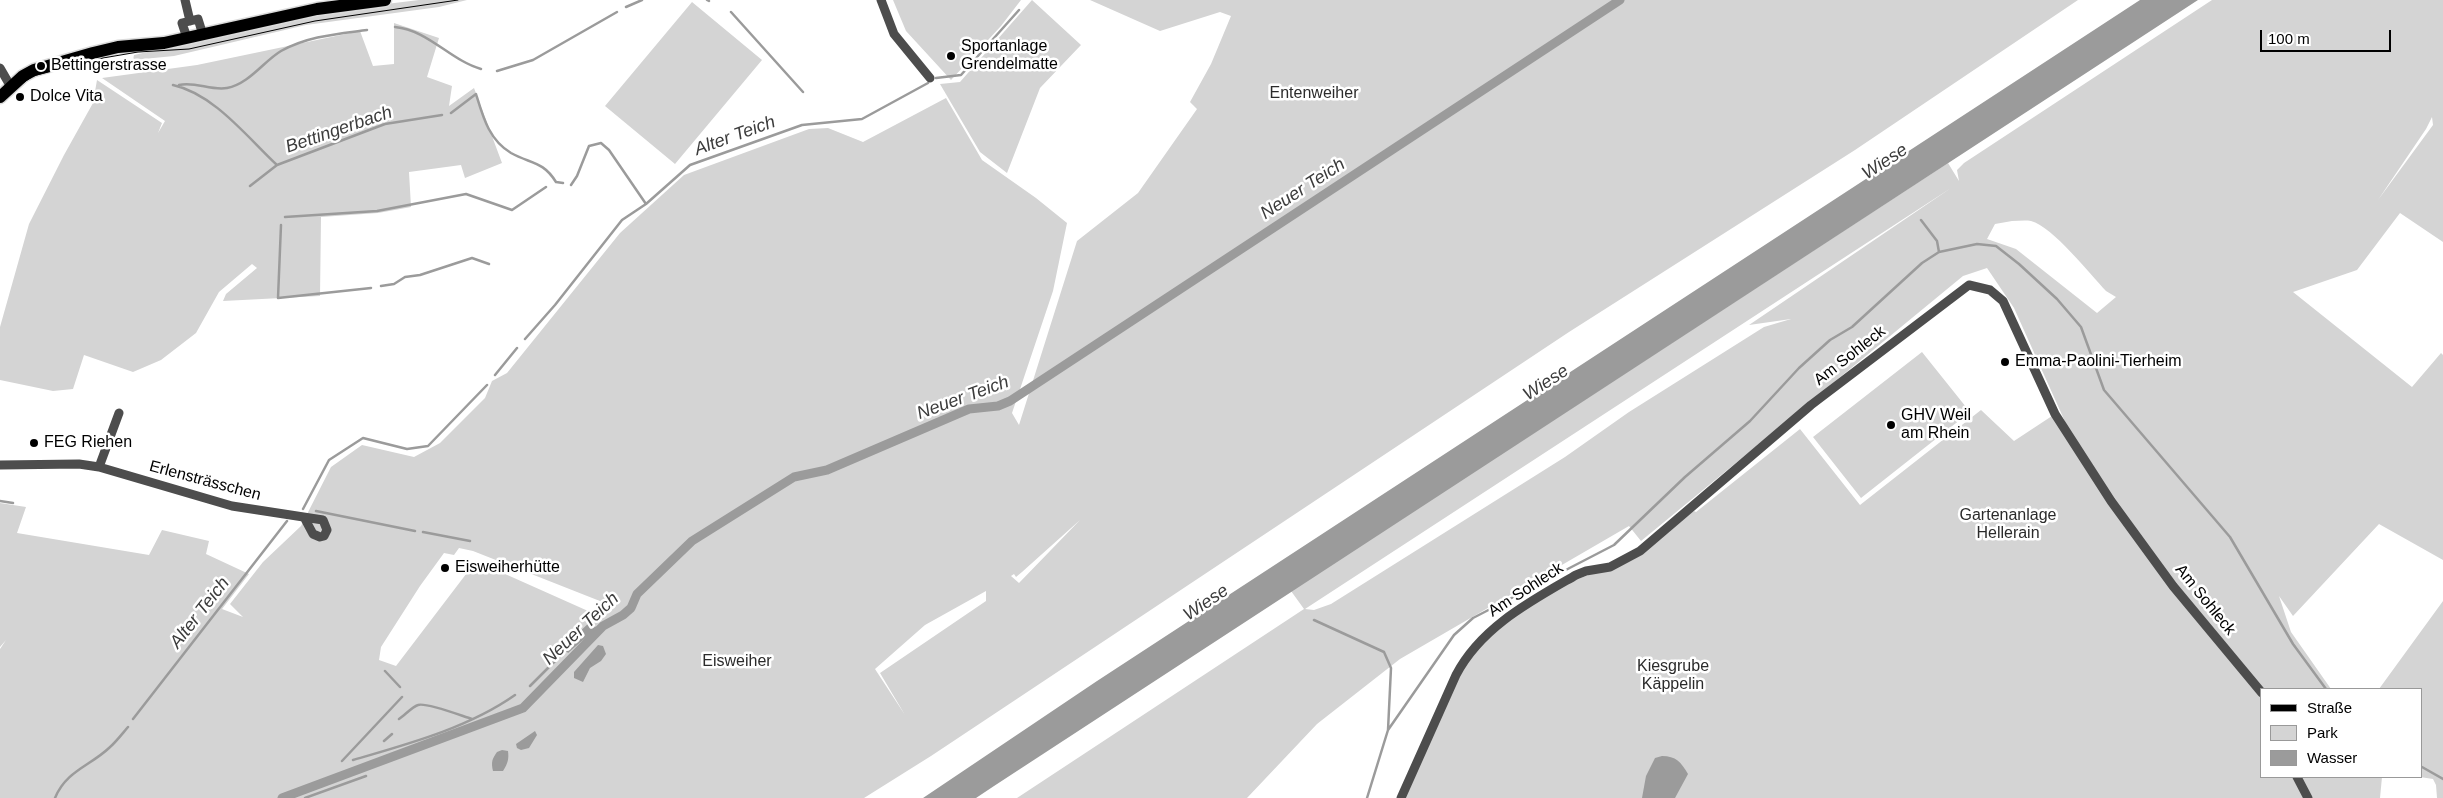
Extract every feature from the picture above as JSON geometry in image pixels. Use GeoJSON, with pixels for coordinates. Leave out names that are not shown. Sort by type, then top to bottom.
{"type":"FeatureCollection","features":[{"type":"Feature","properties":{"kind":"main road"},"geometry":{"type":"LineString","coordinates":[[0,97],[11,86],[34,70],[109,49],[164,43],[203,35],[316,4],[385,0]]}},
{"type":"Feature","properties":{"kind":"street"},"geometry":{"type":"LineString","coordinates":[[185,0],[190,21]]}},
{"type":"Feature","properties":{"kind":"street"},"geometry":{"type":"LineString","coordinates":[[881,0],[894,34],[930,78]]}},
{"type":"Feature","properties":{"kind":"street"},"geometry":{"type":"LineString","coordinates":[[187,38],[182,23],[198,19],[203,35]]}},
{"type":"Feature","properties":{"kind":"street"},"geometry":{"type":"LineString","coordinates":[[0,68],[11,86]]}},
{"type":"Feature","properties":{"kind":"street","name":"Am Sohleck"},"geometry":{"type":"LineString","coordinates":[[1401,798],[1464,659],[1482,638],[1508,617],[1576,575],[1586,570],[1610,567],[1640,551],[1811,405],[1969,285],[1990,290],[2003,301],[2055,414],[2111,501],[2173,586],[2260,692]]}},
{"type":"Feature","properties":{"kind":"street"},"geometry":{"type":"LineString","coordinates":[[99,467],[119,413]]}},
{"type":"Feature","properties":{"kind":"street","name":"Erlensträsschen"},"geometry":{"type":"LineString","coordinates":[[0,465],[79,464],[99,467],[232,506],[305,519]]}},
{"type":"Feature","properties":{"kind":"street"},"geometry":{"type":"LineString","coordinates":[[2298,778],[2308,798]]}},
{"type":"Feature","properties":{"kind":"green space"},"geometry":{"type":"Polygon","coordinates":[[[419,0],[467,0],[439,7],[306,25],[174,56],[133,60],[134,55],[329,11],[419,0]]]}},
{"type":"Feature","properties":{"kind":"green space","name":"Sportanlage Grendelmatte"},"geometry":{"type":"Polygon","coordinates":[[[893,0],[1021,0],[1001,26],[951,80],[906,31],[893,0]]]}},
{"type":"Feature","properties":{"kind":"green space"},"geometry":{"type":"Polygon","coordinates":[[[1032,0],[1081,45],[1040,88],[1007,173],[980,152],[940,84],[960,82],[1032,0]]]}},
{"type":"Feature","properties":{"kind":"green space"},"geometry":{"type":"Polygon","coordinates":[[[1090,0],[2078,0],[1855,150],[1569,332],[931,756],[864,798],[0,798],[0,649],[6,640],[0,647],[0,503],[26,507],[17,533],[149,555],[162,530],[209,541],[206,554],[249,574],[222,609],[243,617],[230,604],[263,562],[301,526],[331,467],[362,445],[414,457],[440,443],[485,398],[492,381],[507,373],[620,233],[684,175],[809,129],[828,128],[863,142],[946,98],[982,160],[1036,198],[1067,223],[1053,291],[1012,413],[1019,425],[1077,241],[1138,193],[1197,109],[1190,102],[1211,64],[1231,16],[1220,12],[1160,31],[1090,0]],[[1080,520],[1016,577],[1014,574],[1011,576],[1019,583],[1080,520]],[[459,548],[454,555],[444,553],[420,586],[381,647],[379,660],[396,666],[476,561],[597,615],[610,605],[473,551],[459,548]],[[986,591],[925,625],[875,669],[905,715],[880,673],[986,601],[986,591]]]}},
{"type":"Feature","properties":{"kind":"green space"},"geometry":{"type":"Polygon","coordinates":[[[2212,0],[2443,0],[2443,242],[2400,213],[2357,270],[2293,292],[2412,387],[2441,353],[2443,355],[2443,560],[2379,524],[2293,616],[2279,596],[2291,632],[2330,688],[2260,688],[2260,778],[2298,778],[2308,798],[1401,798],[1456,675],[1482,638],[1554,588],[1610,567],[1694,511],[1696,512],[1800,429],[1860,505],[1981,410],[2014,441],[2055,414],[2067,426],[2014,308],[1987,268],[1963,276],[1641,541],[1629,526],[1400,659],[1317,724],[1247,798],[1017,798],[1304,609],[1291,591],[1948,163],[1959,181],[1957,170],[1964,163],[2212,0]],[[2432,117],[2426,129],[2378,200],[2433,125],[2432,117]],[[1951,188],[1305,609],[1314,610],[1331,604],[1565,457],[1629,412],[1764,327],[1791,319],[1749,325],[1951,188]],[[2012,221],[1995,224],[1987,239],[2016,249],[2097,313],[2116,297],[2106,291],[2050,232],[2031,221],[2012,221]]]}},
{"type":"Feature","properties":{"kind":"green space"},"geometry":{"type":"Polygon","coordinates":[[[692,2],[762,60],[675,164],[605,106],[692,2]]]}},
{"type":"Feature","properties":{"kind":"green space"},"geometry":{"type":"Polygon","coordinates":[[[394,23],[439,38],[427,77],[452,86],[449,106],[474,88],[502,163],[465,178],[461,165],[409,172],[411,207],[378,213],[321,217],[320,296],[223,301],[226,294],[257,268],[252,264],[219,292],[196,333],[161,360],[133,372],[84,355],[73,389],[53,391],[0,380],[0,327],[29,224],[93,103],[97,80],[162,123],[158,133],[165,121],[102,78],[197,65],[360,31],[373,66],[394,64],[394,23]]]}},
{"type":"Feature","properties":{"kind":"green space","name":"GHV Weil am Rhein"},"geometry":{"type":"Polygon","coordinates":[[[1922,352],[1970,412],[1861,498],[1813,437],[1922,352]]]}},
{"type":"Feature","properties":{"kind":"green space"},"geometry":{"type":"Polygon","coordinates":[[[2443,601],[2443,798],[2437,798],[2436,785],[2433,779],[2423,777],[2423,688],[2380,688],[2443,601]]]}},
{"type":"Feature","properties":{"kind":"green space"},"geometry":{"type":"Polygon","coordinates":[[[2302,778],[2382,778],[2380,798],[2312,798],[2302,778]]]}},
{"type":"Feature","properties":{"kind":"water","name":"Wiese"},"geometry":{"type":"Polygon","coordinates":[[[2140,0],[2198,0],[976,798],[923,798],[1097,681],[2140,0]]]}},
{"type":"Feature","properties":{"kind":"water"},"geometry":{"type":"Polygon","coordinates":[[[590,622],[597,628],[568,653],[563,647],[590,622]]]}},
{"type":"Feature","properties":{"kind":"water"},"geometry":{"type":"Polygon","coordinates":[[[598,645],[603,646],[606,654],[601,661],[590,668],[583,682],[574,678],[574,672],[598,645]]]}},
{"type":"Feature","properties":{"kind":"water"},"geometry":{"type":"Polygon","coordinates":[[[535,731],[537,735],[529,748],[521,750],[517,748],[516,744],[535,731]]]}},
{"type":"Feature","properties":{"kind":"water"},"geometry":{"type":"Polygon","coordinates":[[[502,750],[508,751],[507,763],[503,771],[493,771],[493,759],[497,752],[502,750]]]}},
{"type":"Feature","properties":{"kind":"water"},"geometry":{"type":"Polygon","coordinates":[[[1662,756],[1678,760],[1688,774],[1675,798],[1642,798],[1646,776],[1655,758],[1662,756]]]}},
{"type":"Feature","properties":{"kind":"waterway"},"geometry":{"type":"LineString","coordinates":[[626,7],[642,0]]}},
{"type":"Feature","properties":{"kind":"waterway","name":"Neuer Teich"},"geometry":{"type":"LineString","coordinates":[[282,798],[523,708],[603,626],[623,615],[631,608],[637,594],[692,541],[794,477],[827,470],[969,409],[998,406],[1010,401],[1620,0]]}},
{"type":"Feature","properties":{"kind":"waterway","name":"Alter Teich"},"geometry":{"type":"LineString","coordinates":[[936,78],[961,75],[1019,10]]}},
{"type":"Feature","properties":{"kind":"waterway"},"geometry":{"type":"LineString","coordinates":[[497,71],[533,60],[617,12]]}},
{"type":"Feature","properties":{"kind":"waterway"},"geometry":{"type":"LineString","coordinates":[[731,12],[803,92]]}},
{"type":"Feature","properties":{"kind":"waterway"},"geometry":{"type":"LineString","coordinates":[[395,27],[407,29],[429,39],[459,59],[481,69]]}},
{"type":"Feature","properties":{"kind":"waterway"},"geometry":{"type":"LineString","coordinates":[[179,85],[191,84],[221,89],[235,86],[256,72],[275,55],[291,46],[323,36],[367,30]]}},
{"type":"Feature","properties":{"kind":"waterway","name":"Alter Teich"},"geometry":{"type":"LineString","coordinates":[[525,339],[555,305],[622,220],[646,204],[690,165],[802,125],[862,119],[928,83]]}},
{"type":"Feature","properties":{"kind":"waterway","name":"Bettingerbach"},"geometry":{"type":"LineString","coordinates":[[173,85],[202,97],[216,107],[277,165],[385,124],[442,115]]}},
{"type":"Feature","properties":{"kind":"waterway","name":"Bettingerbach"},"geometry":{"type":"LineString","coordinates":[[451,113],[476,94],[481,111],[497,142],[518,157],[541,166],[556,182],[563,183]]}},
{"type":"Feature","properties":{"kind":"waterway","name":"Bettingerbach"},"geometry":{"type":"LineString","coordinates":[[571,185],[577,176],[589,146],[601,143],[609,150],[646,204]]}},
{"type":"Feature","properties":{"kind":"waterway"},"geometry":{"type":"LineString","coordinates":[[250,186],[277,165]]}},
{"type":"Feature","properties":{"kind":"waterway"},"geometry":{"type":"LineString","coordinates":[[285,217],[377,211],[466,194],[512,210],[546,187]]}},
{"type":"Feature","properties":{"kind":"waterway"},"geometry":{"type":"LineString","coordinates":[[1388,730],[1454,635],[1473,618],[1614,545],[1685,477],[1750,421],[1799,368],[1830,340],[1852,327],[1922,263],[1939,252],[1937,241],[1921,220]]}},
{"type":"Feature","properties":{"kind":"waterway"},"geometry":{"type":"LineString","coordinates":[[281,225],[278,298],[371,288]]}},
{"type":"Feature","properties":{"kind":"waterway"},"geometry":{"type":"LineString","coordinates":[[1939,252],[1977,244],[1996,246],[2057,299],[2081,327],[2104,390],[2230,537],[2293,644],[2325,688]]}},
{"type":"Feature","properties":{"kind":"waterway"},"geometry":{"type":"LineString","coordinates":[[381,286],[394,284],[405,277],[420,275],[472,258],[489,264]]}},
{"type":"Feature","properties":{"kind":"waterway","name":"Alter Teich"},"geometry":{"type":"LineString","coordinates":[[495,375],[517,348]]}},
{"type":"Feature","properties":{"kind":"waterway","name":"Alter Teich"},"geometry":{"type":"LineString","coordinates":[[303,509],[329,460],[363,438],[407,449],[428,446],[487,385]]}},
{"type":"Feature","properties":{"kind":"waterway"},"geometry":{"type":"LineString","coordinates":[[0,501],[13,503]]}},
{"type":"Feature","properties":{"kind":"waterway"},"geometry":{"type":"LineString","coordinates":[[316,511],[415,531]]}},
{"type":"Feature","properties":{"kind":"waterway","name":"Alter Teich"},"geometry":{"type":"LineString","coordinates":[[133,719],[287,521]]}},
{"type":"Feature","properties":{"kind":"waterway"},"geometry":{"type":"LineString","coordinates":[[423,532],[470,541]]}},
{"type":"Feature","properties":{"kind":"waterway"},"geometry":{"type":"LineString","coordinates":[[1314,620],[1384,652],[1391,668],[1388,730],[1367,798]]}},
{"type":"Feature","properties":{"kind":"waterway","name":"Neuer Teich"},"geometry":{"type":"LineString","coordinates":[[597,628],[602,627]]}},
{"type":"Feature","properties":{"kind":"waterway"},"geometry":{"type":"LineString","coordinates":[[530,686],[566,650]]}},
{"type":"Feature","properties":{"kind":"waterway"},"geometry":{"type":"LineString","coordinates":[[385,671],[400,687]]}},
{"type":"Feature","properties":{"kind":"waterway"},"geometry":{"type":"LineString","coordinates":[[353,760],[458,726],[497,707],[515,695]]}},
{"type":"Feature","properties":{"kind":"waterway"},"geometry":{"type":"LineString","coordinates":[[342,761],[402,697]]}},
{"type":"Feature","properties":{"kind":"waterway"},"geometry":{"type":"LineString","coordinates":[[399,719],[418,705],[436,707],[472,719]]}},
{"type":"Feature","properties":{"kind":"waterway","name":"Alter Teich"},"geometry":{"type":"LineString","coordinates":[[55,798],[65,781],[102,754],[117,741],[128,727]]}},
{"type":"Feature","properties":{"kind":"waterway"},"geometry":{"type":"LineString","coordinates":[[384,741],[392,734]]}},
{"type":"Feature","properties":{"kind":"waterway"},"geometry":{"type":"LineString","coordinates":[[2423,768],[2443,779]]}},
{"type":"Feature","properties":{"kind":"waterway"},"geometry":{"type":"LineString","coordinates":[[305,798],[366,776]]}},
{"type":"Feature","properties":{"kind":"tram line"},"geometry":{"type":"LineString","coordinates":[[0,99],[33,76],[103,58],[138,52],[189,49],[315,21],[458,0]]}},
{"type":"Feature","properties":{"kind":"tram line"},"geometry":{"type":"LineString","coordinates":[[69,58],[111,48],[130,46]]}},
{"type":"Feature","properties":{"kind":"place","name":"Sportanlage Grendelmatte"},"geometry":{"type":"Point","coordinates":[951,56]}},
{"type":"Feature","properties":{"kind":"place","name":"Bettingerstrasse"},"geometry":{"type":"Point","coordinates":[41,66]}},
{"type":"Feature","properties":{"kind":"place","name":"Dolce Vita"},"geometry":{"type":"Point","coordinates":[20,97]}},
{"type":"Feature","properties":{"kind":"place","name":"Emma-Paolini-Tierheim"},"geometry":{"type":"Point","coordinates":[2005,362]}},
{"type":"Feature","properties":{"kind":"place","name":"GHV Weil am Rhein"},"geometry":{"type":"Point","coordinates":[1891,425]}},
{"type":"Feature","properties":{"kind":"place","name":"FEG Riehen"},"geometry":{"type":"Point","coordinates":[34,443]}},
{"type":"Feature","properties":{"kind":"place","name":"Eisweiherhütte"},"geometry":{"type":"Point","coordinates":[445,568]}},
{"type":"Feature","properties":{"kind":"park label","name":"Entenweiher"},"geometry":{"type":"Point","coordinates":[1314,94]}},
{"type":"Feature","properties":{"kind":"park label","name":"Gartenanlage Hellerain"},"geometry":{"type":"Point","coordinates":[2008,525]}},
{"type":"Feature","properties":{"kind":"park label","name":"Eisweiher"},"geometry":{"type":"Point","coordinates":[737,662]}},
{"type":"Feature","properties":{"kind":"park label","name":"Kiesgrube Käppelin"},"geometry":{"type":"Point","coordinates":[1673,676]}}]}
